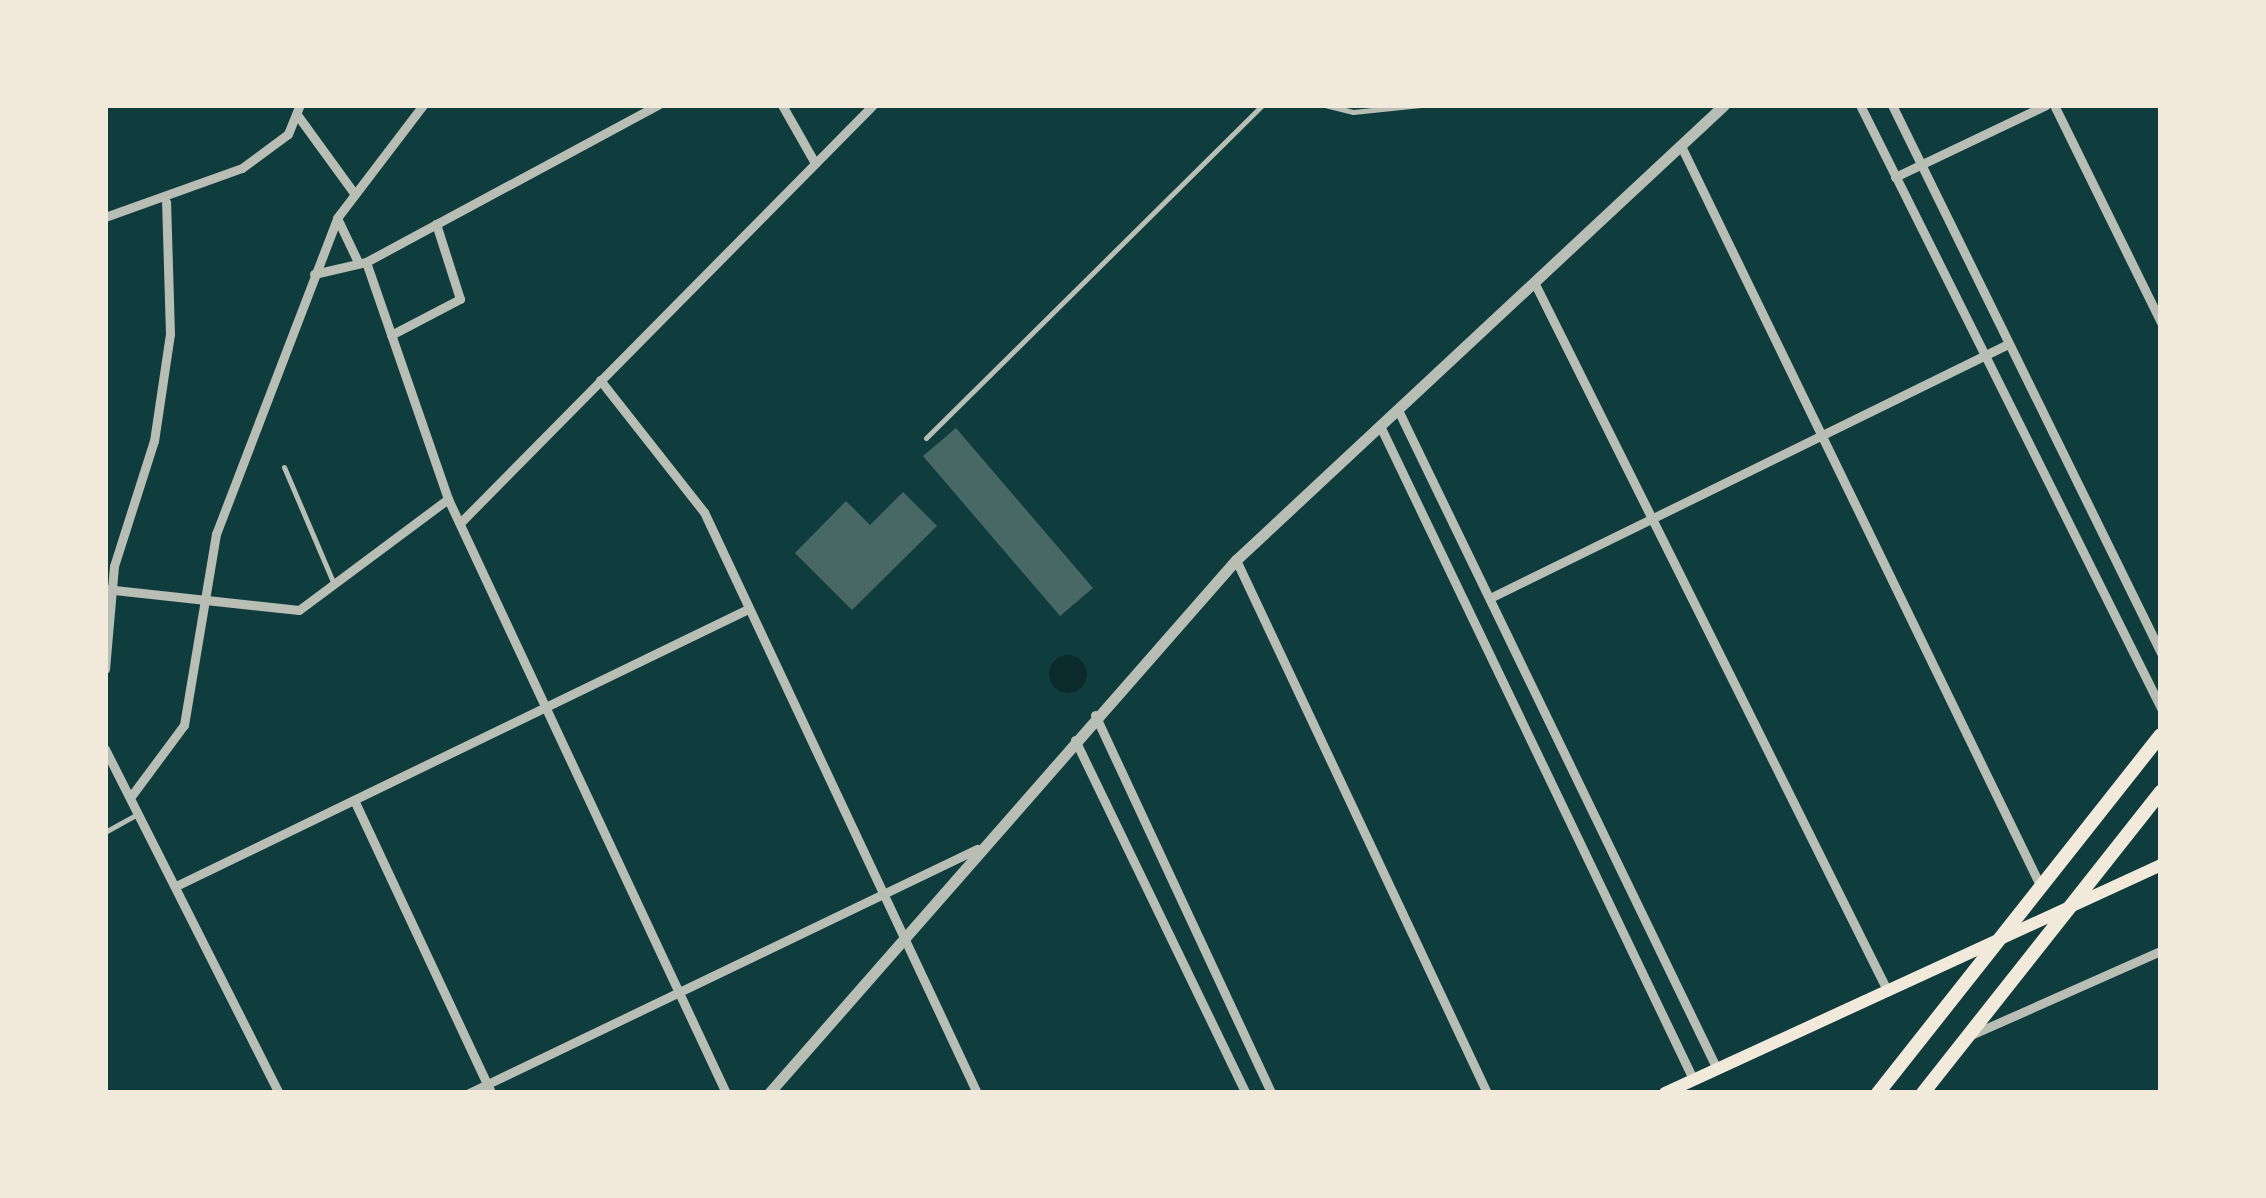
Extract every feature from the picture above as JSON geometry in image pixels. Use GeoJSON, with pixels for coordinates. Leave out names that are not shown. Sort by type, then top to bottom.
{"type":"FeatureCollection","features":[{"type":"Feature","properties":{"kind":"main road"},"geometry":{"type":"LineString","coordinates":[[1878,1093],[2161,735]]}},
{"type":"Feature","properties":{"kind":"main road"},"geometry":{"type":"LineString","coordinates":[[1923,1093],[2161,792]]}},
{"type":"Feature","properties":{"kind":"main road"},"geometry":{"type":"LineString","coordinates":[[1664,1093],[1887,990],[2005,930],[2161,865]]}},
{"type":"Feature","properties":{"kind":"street"},"geometry":{"type":"LineString","coordinates":[[132,795],[177,744],[226,503],[337,218],[423,105]]}},
{"type":"Feature","properties":{"kind":"street"},"geometry":{"type":"LineString","coordinates":[[314,274],[362,262],[658,105]]}},
{"type":"Feature","properties":{"kind":"street"},"geometry":{"type":"LineString","coordinates":[[782,105],[815,164]]}},
{"type":"Feature","properties":{"kind":"street"},"geometry":{"type":"LineString","coordinates":[[461,522],[873,105]]}},
{"type":"Feature","properties":{"kind":"street"},"geometry":{"type":"LineString","coordinates":[[769,1093],[897,936],[1236,560],[1536,286],[1724,105]]}},
{"type":"Feature","properties":{"kind":"street"},"geometry":{"type":"LineString","coordinates":[[1860,105],[2161,708]]}},
{"type":"Feature","properties":{"kind":"street"},"geometry":{"type":"LineString","coordinates":[[1892,105],[2161,653]]}},
{"type":"Feature","properties":{"kind":"street"},"geometry":{"type":"LineString","coordinates":[[1895,177],[2050,105],[2161,322]]}},
{"type":"Feature","properties":{"kind":"street"},"geometry":{"type":"LineString","coordinates":[[105,218],[166,202],[242,168],[299,111],[354,193]]}},
{"type":"Feature","properties":{"kind":"street"},"geometry":{"type":"LineString","coordinates":[[1682,146],[1819,437],[2040,884]]}},
{"type":"Feature","properties":{"kind":"street"},"geometry":{"type":"LineString","coordinates":[[105,668],[117,548],[154,440],[170,334],[166,202]]}},
{"type":"Feature","properties":{"kind":"street"},"geometry":{"type":"LineString","coordinates":[[337,218],[362,262],[448,499],[550,709],[676,994],[726,1093]]}},
{"type":"Feature","properties":{"kind":"street"},"geometry":{"type":"LineString","coordinates":[[391,336],[460,299],[436,224]]}},
{"type":"Feature","properties":{"kind":"street"},"geometry":{"type":"LineString","coordinates":[[1536,286],[1887,990]]}},
{"type":"Feature","properties":{"kind":"street"},"geometry":{"type":"LineString","coordinates":[[1492,597],[2008,344]]}},
{"type":"Feature","properties":{"kind":"street"},"geometry":{"type":"LineString","coordinates":[[600,380],[681,475],[748,609],[897,936],[977,1093]]}},
{"type":"Feature","properties":{"kind":"street"},"geometry":{"type":"LineString","coordinates":[[1398,410],[1492,597],[1717,1069]]}},
{"type":"Feature","properties":{"kind":"street"},"geometry":{"type":"LineString","coordinates":[[1381,428],[1693,1080]]}},
{"type":"Feature","properties":{"kind":"street"},"geometry":{"type":"LineString","coordinates":[[110,591],[278,613],[313,605],[448,499]]}},
{"type":"Feature","properties":{"kind":"street"},"geometry":{"type":"LineString","coordinates":[[1236,560],[1487,1093]]}},
{"type":"Feature","properties":{"kind":"street"},"geometry":{"type":"LineString","coordinates":[[178,885],[550,709],[748,609]]}},
{"type":"Feature","properties":{"kind":"street"},"geometry":{"type":"LineString","coordinates":[[1095,714],[1271,1093]]}},
{"type":"Feature","properties":{"kind":"street"},"geometry":{"type":"LineString","coordinates":[[1076,740],[1246,1093]]}},
{"type":"Feature","properties":{"kind":"street"},"geometry":{"type":"LineString","coordinates":[[105,749],[141,812],[280,1093]]}},
{"type":"Feature","properties":{"kind":"street"},"geometry":{"type":"LineString","coordinates":[[354,800],[489,1089]]}},
{"type":"Feature","properties":{"kind":"street"},"geometry":{"type":"LineString","coordinates":[[469,1093],[489,1089],[977,849]]}},
{"type":"Feature","properties":{"kind":"street"},"geometry":{"type":"LineString","coordinates":[[1965,1038],[2161,952]]}},
{"type":"Feature","properties":{"kind":"lane"},"geometry":{"type":"LineString","coordinates":[[926,438],[1262,105]]}},
{"type":"Feature","properties":{"kind":"lane"},"geometry":{"type":"LineString","coordinates":[[1325,105],[1353,112],[1421,105]]}},
{"type":"Feature","properties":{"kind":"lane"},"geometry":{"type":"LineString","coordinates":[[284,467],[335,587]]}},
{"type":"Feature","properties":{"kind":"lane"},"geometry":{"type":"LineString","coordinates":[[105,832],[141,812]]}},
{"type":"Feature","properties":{"kind":"path"},"geometry":{"type":"LineString","coordinates":[[105,363],[105,416]]}},
{"type":"Feature","properties":{"kind":"water"},"geometry":{"type":"Polygon","coordinates":[[[1068,655],[1081,661],[1087,674],[1081,687],[1068,693],[1055,687],[1049,674],[1055,661],[1068,655]]]}},
{"type":"Feature","properties":{"kind":"building"},"geometry":{"type":"Polygon","coordinates":[[[956,428],[1093,588],[1060,616],[923,456],[956,428]]]}},
{"type":"Feature","properties":{"kind":"building"},"geometry":{"type":"Polygon","coordinates":[[[903,492],[937,526],[852,610],[795,553],[846,501],[870,525],[903,492]]]}}]}
